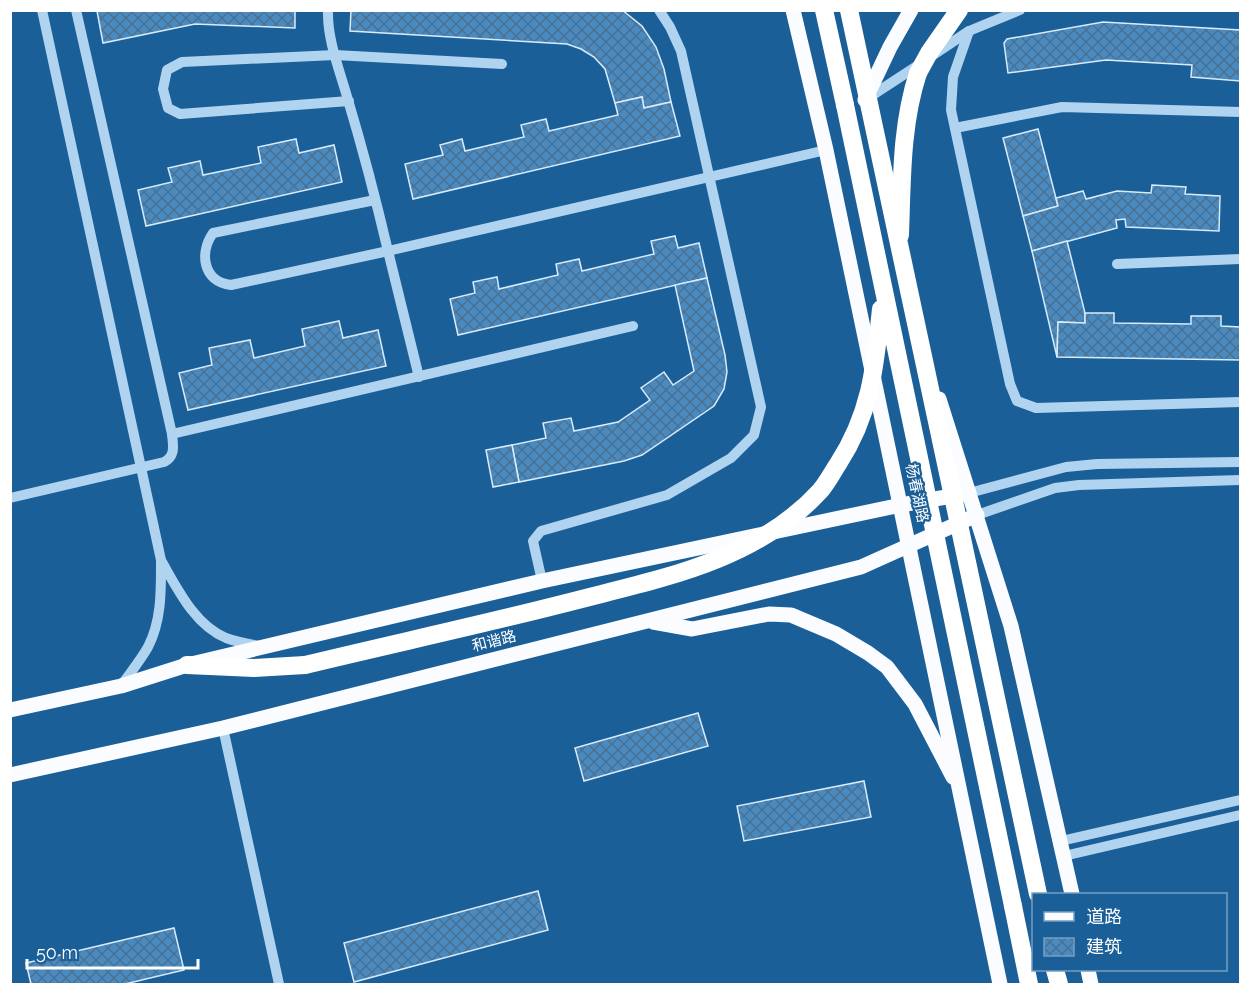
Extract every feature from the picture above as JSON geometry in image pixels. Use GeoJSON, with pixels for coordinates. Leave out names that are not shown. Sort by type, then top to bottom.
{"type":"FeatureCollection","features":[{"type":"Feature","properties":{"kind":"highway"},"geometry":{"type":"LineString","coordinates":[[824,10],[1029,984]]}},
{"type":"Feature","properties":{"kind":"highway"},"geometry":{"type":"LineString","coordinates":[[849,10],[1038,893]]}},
{"type":"Feature","properties":{"kind":"highway"},"geometry":{"type":"LineString","coordinates":[[900,243],[903,152],[911,95],[918,73],[929,53],[959,10]]}},
{"type":"Feature","properties":{"kind":"highway"},"geometry":{"type":"LineString","coordinates":[[188,665],[275,668],[305,664],[520,615],[688,571],[719,560],[770,534],[789,520],[822,489],[859,428],[871,387],[883,292]]}},
{"type":"Feature","properties":{"kind":"main road","name":"杨春湖路"},"geometry":{"type":"LineString","coordinates":[[793,10],[826,150],[1000,984]]}},
{"type":"Feature","properties":{"kind":"main road"},"geometry":{"type":"LineString","coordinates":[[843,10],[892,229],[939,397],[1011,626],[1072,893]]}},
{"type":"Feature","properties":{"kind":"main road"},"geometry":{"type":"LineString","coordinates":[[865,100],[890,47],[911,10]]}},
{"type":"Feature","properties":{"kind":"main road"},"geometry":{"type":"LineString","coordinates":[[10,710],[121,686],[188,665],[542,581],[901,505],[969,493]]}},
{"type":"Feature","properties":{"kind":"main road","name":"和谐路"},"geometry":{"type":"LineString","coordinates":[[10,775],[223,728],[861,567],[977,514]]}},
{"type":"Feature","properties":{"kind":"main road"},"geometry":{"type":"LineString","coordinates":[[648,621],[692,629],[769,614],[791,615],[836,634],[888,667],[915,704],[962,796]]}},
{"type":"Feature","properties":{"kind":"street"},"geometry":{"type":"LineString","coordinates":[[42,10],[160,560],[160,598],[153,633],[144,653],[121,686]]}},
{"type":"Feature","properties":{"kind":"street"},"geometry":{"type":"LineString","coordinates":[[10,498],[142,469],[168,460],[174,448],[76,10]]}},
{"type":"Feature","properties":{"kind":"street"},"geometry":{"type":"LineString","coordinates":[[328,10],[327,20],[335,55],[375,200],[419,377]]}},
{"type":"Feature","properties":{"kind":"street"},"geometry":{"type":"LineString","coordinates":[[542,581],[532,541],[542,531],[667,495],[731,458],[754,435],[761,407],[681,51],[659,10]]}},
{"type":"Feature","properties":{"kind":"street"},"geometry":{"type":"LineString","coordinates":[[865,100],[969,31],[1020,10]]}},
{"type":"Feature","properties":{"kind":"street"},"geometry":{"type":"LineString","coordinates":[[969,31],[953,77],[951,110],[1010,384],[1017,401],[1036,408],[1240,402]]}},
{"type":"Feature","properties":{"kind":"street"},"geometry":{"type":"LineString","coordinates":[[349,101],[180,114],[168,108],[163,88],[167,70],[182,62],[335,55],[502,64]]}},
{"type":"Feature","properties":{"kind":"street"},"geometry":{"type":"LineString","coordinates":[[955,128],[1062,107],[1240,112]]}},
{"type":"Feature","properties":{"kind":"street"},"geometry":{"type":"LineString","coordinates":[[375,200],[213,233],[206,243],[205,254],[210,276],[219,284],[231,285],[826,150]]}},
{"type":"Feature","properties":{"kind":"street"},"geometry":{"type":"LineString","coordinates":[[1117,264],[1240,259]]}},
{"type":"Feature","properties":{"kind":"street"},"geometry":{"type":"LineString","coordinates":[[172,434],[633,326]]}},
{"type":"Feature","properties":{"kind":"street"},"geometry":{"type":"LineString","coordinates":[[969,493],[1066,467],[1097,464],[1240,462]]}},
{"type":"Feature","properties":{"kind":"street"},"geometry":{"type":"LineString","coordinates":[[977,514],[1054,488],[1078,485],[1240,480]]}},
{"type":"Feature","properties":{"kind":"street"},"geometry":{"type":"LineString","coordinates":[[160,560],[189,607],[206,626],[224,637],[264,647]]}},
{"type":"Feature","properties":{"kind":"street"},"geometry":{"type":"LineString","coordinates":[[223,728],[279,984]]}},
{"type":"Feature","properties":{"kind":"street"},"geometry":{"type":"LineString","coordinates":[[1062,849],[1240,800]]}},
{"type":"Feature","properties":{"kind":"street"},"geometry":{"type":"LineString","coordinates":[[1062,849],[1240,815]]}},
{"type":"Feature","properties":{"kind":"building"},"geometry":{"type":"Polygon","coordinates":[[[295,10],[295,28],[195,24],[103,43],[97,11],[295,10]]]}},
{"type":"Feature","properties":{"kind":"building"},"geometry":{"type":"Polygon","coordinates":[[[351,10],[622,10],[642,26],[656,47],[664,69],[671,102],[644,108],[642,97],[615,103],[605,69],[594,57],[567,44],[350,31],[351,10]]]}},
{"type":"Feature","properties":{"kind":"building"},"geometry":{"type":"Polygon","coordinates":[[[1103,22],[1240,30],[1240,81],[1191,77],[1192,65],[1106,60],[1008,73],[1004,43],[1007,39],[1103,22]]]}},
{"type":"Feature","properties":{"kind":"building"},"geometry":{"type":"Polygon","coordinates":[[[642,97],[644,108],[671,102],[680,136],[413,199],[405,164],[443,155],[440,145],[462,139],[465,151],[524,137],[521,125],[546,119],[549,131],[618,115],[615,103],[642,97]]]}},
{"type":"Feature","properties":{"kind":"building"},"geometry":{"type":"Polygon","coordinates":[[[1038,129],[1058,206],[1023,216],[1003,138],[1038,129]]]}},
{"type":"Feature","properties":{"kind":"building"},"geometry":{"type":"Polygon","coordinates":[[[296,139],[299,153],[334,145],[342,182],[146,226],[138,190],[172,182],[168,168],[200,161],[203,175],[261,163],[258,147],[296,139]]]}},
{"type":"Feature","properties":{"kind":"building"},"geometry":{"type":"Polygon","coordinates":[[[1152,185],[1186,187],[1185,194],[1220,196],[1219,231],[1126,227],[1125,219],[1116,220],[1117,228],[1032,251],[1023,216],[1058,206],[1056,198],[1083,191],[1086,199],[1117,191],[1151,193],[1152,185]]]}},
{"type":"Feature","properties":{"kind":"building"},"geometry":{"type":"Polygon","coordinates":[[[675,236],[678,248],[699,243],[707,278],[458,335],[450,299],[475,293],[473,282],[497,277],[499,289],[558,275],[556,264],[579,259],[582,271],[654,254],[651,241],[675,236]]]}},
{"type":"Feature","properties":{"kind":"building"},"geometry":{"type":"Polygon","coordinates":[[[1067,241],[1085,313],[1085,323],[1058,322],[1057,357],[1032,251],[1067,241]]]}},
{"type":"Feature","properties":{"kind":"building"},"geometry":{"type":"Polygon","coordinates":[[[707,278],[727,372],[724,389],[714,406],[642,455],[624,461],[519,482],[512,445],[546,438],[543,423],[571,418],[574,431],[618,422],[650,400],[641,388],[664,372],[673,385],[694,371],[675,285],[707,278]]]}},
{"type":"Feature","properties":{"kind":"building"},"geometry":{"type":"Polygon","coordinates":[[[1085,313],[1114,313],[1114,323],[1191,324],[1191,316],[1221,316],[1221,326],[1240,327],[1240,360],[1057,357],[1058,322],[1085,323],[1085,313]]]}},
{"type":"Feature","properties":{"kind":"building"},"geometry":{"type":"Polygon","coordinates":[[[339,321],[343,338],[378,330],[386,366],[188,410],[179,373],[212,365],[209,348],[250,340],[254,358],[305,346],[302,329],[339,321]]]}},
{"type":"Feature","properties":{"kind":"building"},"geometry":{"type":"Polygon","coordinates":[[[512,445],[519,482],[493,487],[486,450],[512,445]]]}},
{"type":"Feature","properties":{"kind":"building"},"geometry":{"type":"Polygon","coordinates":[[[698,713],[708,746],[584,781],[575,748],[698,713]]]}},
{"type":"Feature","properties":{"kind":"building"},"geometry":{"type":"Polygon","coordinates":[[[864,781],[871,817],[744,841],[737,806],[864,781]]]}},
{"type":"Feature","properties":{"kind":"building"},"geometry":{"type":"Polygon","coordinates":[[[538,891],[548,930],[354,982],[344,943],[538,891]]]}},
{"type":"Feature","properties":{"kind":"building"},"geometry":{"type":"Polygon","coordinates":[[[174,928],[184,970],[125,984],[31,984],[26,963],[174,928]]]}}]}
